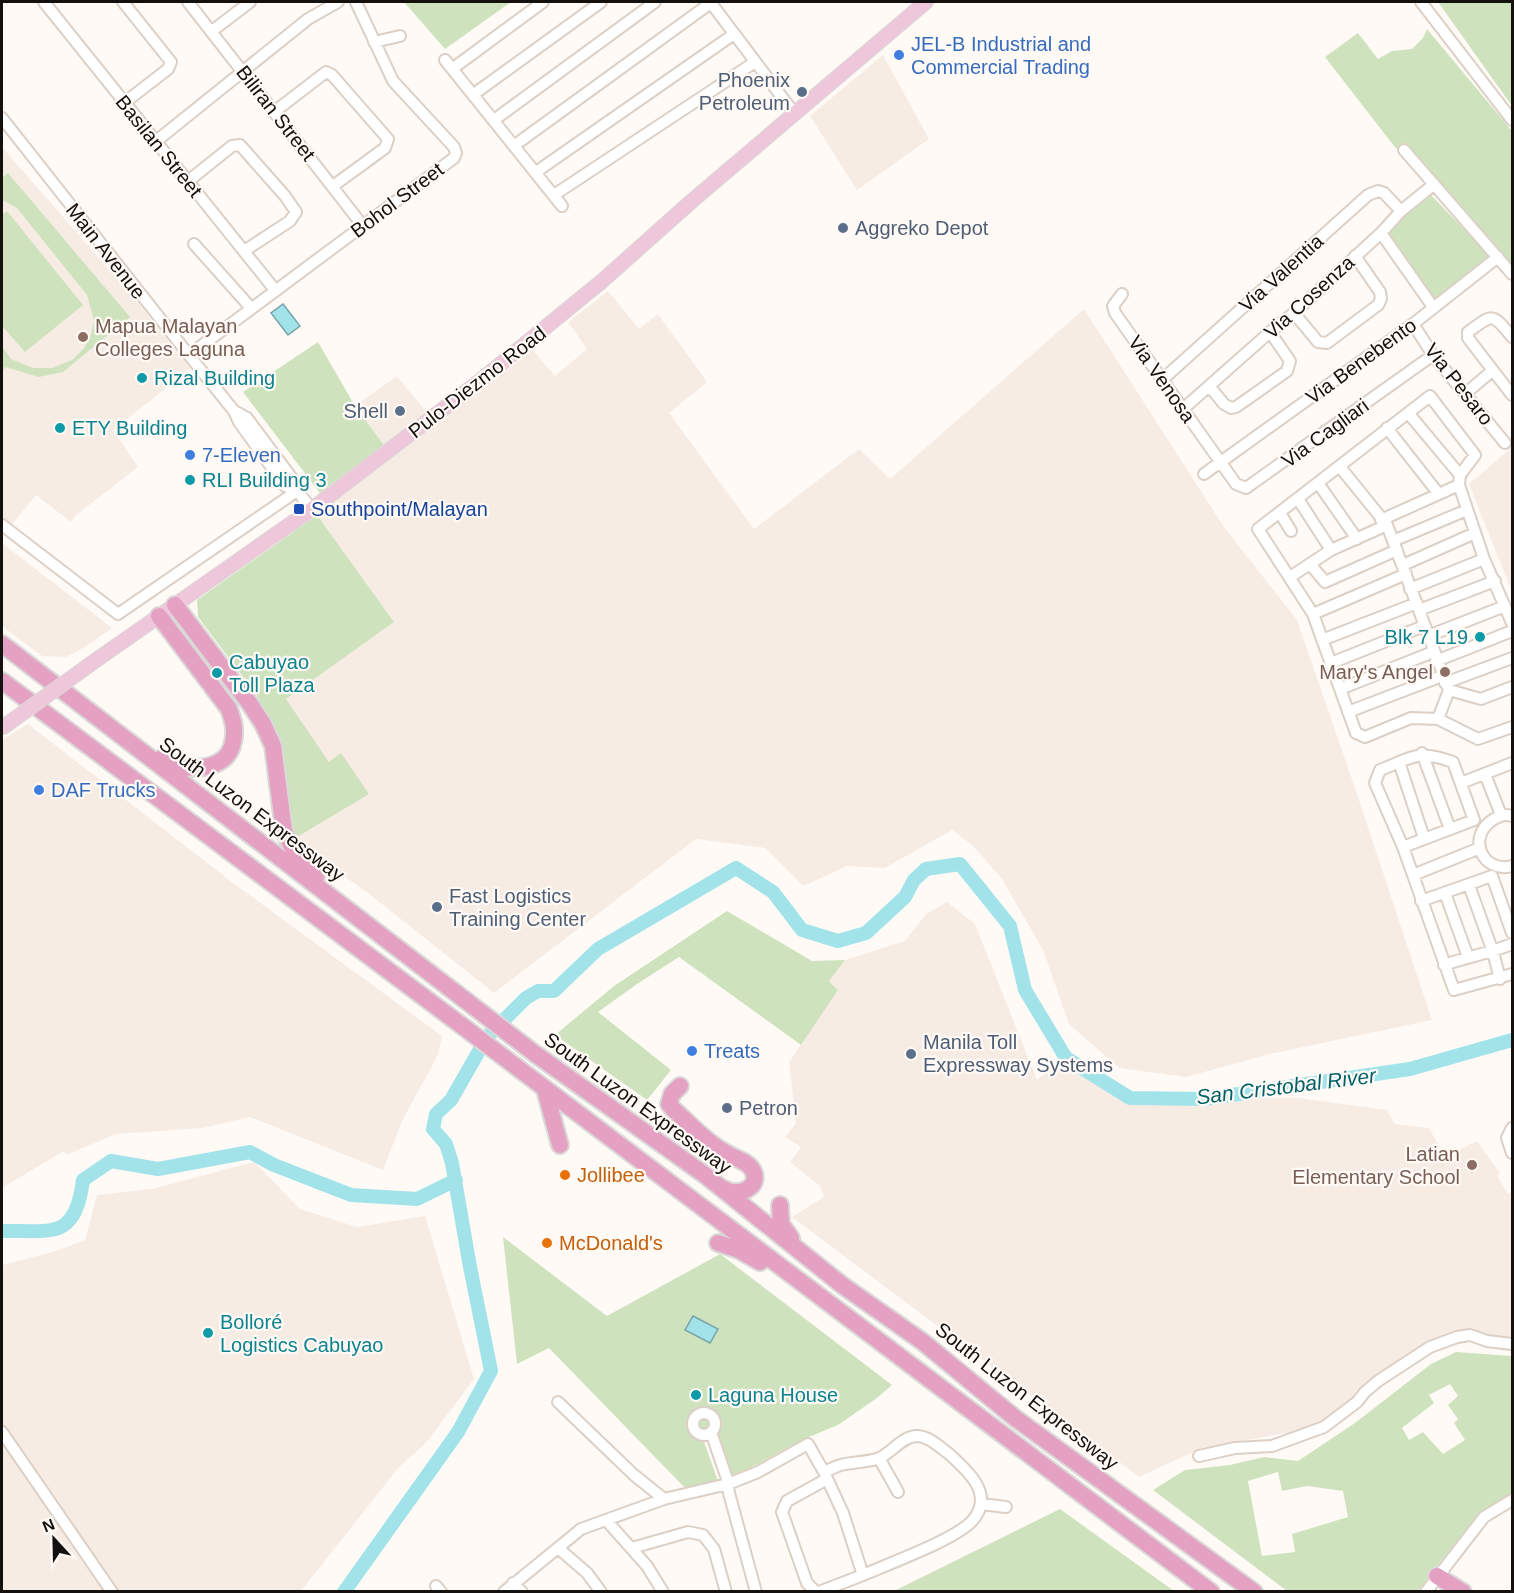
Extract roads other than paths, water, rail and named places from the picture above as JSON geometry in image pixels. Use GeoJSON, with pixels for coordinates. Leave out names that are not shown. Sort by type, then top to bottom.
{"type":"FeatureCollection","features":[{"type":"Feature","properties":{"kind":"highway"},"geometry":{"type":"LineString","coordinates":[[175,605],[263,724],[273,746],[284,831],[292,847],[332,896]]}},
{"type":"Feature","properties":{"kind":"highway"},"geometry":{"type":"LineString","coordinates":[[126,740],[165,762],[187,769],[216,763],[233,744],[234,725],[229,709],[159,616]]}},
{"type":"Feature","properties":{"kind":"highway","name":"South Luzon Expressway"},"geometry":{"type":"LineString","coordinates":[[2,644],[534,1053],[705,1176],[923,1342],[1015,1418],[1254,1592]]}},
{"type":"Feature","properties":{"kind":"highway"},"geometry":{"type":"LineString","coordinates":[[2,681],[461,1024],[545,1090],[1211,1592]]}},
{"type":"Feature","properties":{"kind":"highway"},"geometry":{"type":"LineString","coordinates":[[680,1086],[669,1104],[726,1154],[746,1163],[754,1174],[754,1182],[750,1188],[738,1193],[728,1191],[705,1176]]}},
{"type":"Feature","properties":{"kind":"highway"},"geometry":{"type":"LineString","coordinates":[[545,1090],[560,1145]]}},
{"type":"Feature","properties":{"kind":"highway"},"geometry":{"type":"LineString","coordinates":[[780,1205],[781,1224],[790,1237],[815,1262]]}},
{"type":"Feature","properties":{"kind":"highway"},"geometry":{"type":"LineString","coordinates":[[718,1243],[739,1250],[766,1266],[797,1278]]}},
{"type":"Feature","properties":{"kind":"highway"},"geometry":{"type":"LineString","coordinates":[[1130,1531],[1186,1582],[1190,1592]]}},
{"type":"Feature","properties":{"kind":"highway"},"geometry":{"type":"LineString","coordinates":[[1437,1576],[1463,1592]]}},
{"type":"Feature","properties":{"kind":"main road","name":"Pulo-Diezmo Road"},"geometry":{"type":"LineString","coordinates":[[2,728],[312,509],[524,347],[926,2]]}},
{"type":"Feature","properties":{"kind":"street","name":"Basilan Street"},"geometry":{"type":"LineString","coordinates":[[47,2],[124,103],[274,290]]}},
{"type":"Feature","properties":{"kind":"street"},"geometry":{"type":"LineString","coordinates":[[123,2],[171,62],[168,69],[124,103]]}},
{"type":"Feature","properties":{"kind":"street","name":"Biliran Street"},"geometry":{"type":"LineString","coordinates":[[188,2],[363,226]]}},
{"type":"Feature","properties":{"kind":"street"},"geometry":{"type":"LineString","coordinates":[[212,31],[250,2]]}},
{"type":"Feature","properties":{"kind":"street"},"geometry":{"type":"LineString","coordinates":[[155,142],[308,19],[338,2]]}},
{"type":"Feature","properties":{"kind":"street","name":"Bohol Street"},"geometry":{"type":"LineString","coordinates":[[189,355],[454,158],[456,153],[454,147],[393,81],[356,2]]}},
{"type":"Feature","properties":{"kind":"street"},"geometry":{"type":"LineString","coordinates":[[452,69],[543,2]]}},
{"type":"Feature","properties":{"kind":"street"},"geometry":{"type":"LineString","coordinates":[[474,94],[601,2]]}},
{"type":"Feature","properties":{"kind":"street"},"geometry":{"type":"LineString","coordinates":[[494,120],[654,2]]}},
{"type":"Feature","properties":{"kind":"street"},"geometry":{"type":"LineString","coordinates":[[515,145],[711,2],[794,113]]}},
{"type":"Feature","properties":{"kind":"street"},"geometry":{"type":"LineString","coordinates":[[1421,2],[1512,120]]}},
{"type":"Feature","properties":{"kind":"street"},"geometry":{"type":"LineString","coordinates":[[536,172],[734,34]]}},
{"type":"Feature","properties":{"kind":"street"},"geometry":{"type":"LineString","coordinates":[[374,42],[400,36]]}},
{"type":"Feature","properties":{"kind":"street"},"geometry":{"type":"LineString","coordinates":[[445,60],[562,206]]}},
{"type":"Feature","properties":{"kind":"street"},"geometry":{"type":"LineString","coordinates":[[554,195],[755,62]]}},
{"type":"Feature","properties":{"kind":"street"},"geometry":{"type":"LineString","coordinates":[[274,112],[326,72],[332,75],[388,139],[385,148],[333,186]]}},
{"type":"Feature","properties":{"kind":"street","name":"Main Avenue"},"geometry":{"type":"LineString","coordinates":[[2,118],[234,411],[247,418],[312,509]]}},
{"type":"Feature","properties":{"kind":"street"},"geometry":{"type":"LineString","coordinates":[[2,137],[11,130]]}},
{"type":"Feature","properties":{"kind":"street"},"geometry":{"type":"LineString","coordinates":[[187,182],[232,146],[240,145],[285,196],[296,212],[290,221],[244,251]]}},
{"type":"Feature","properties":{"kind":"street"},"geometry":{"type":"LineString","coordinates":[[1404,150],[1512,274]]}},
{"type":"Feature","properties":{"kind":"street","name":"Via Cosenza"},"geometry":{"type":"LineString","coordinates":[[1183,409],[1294,313],[1381,233],[1401,211],[1433,185]]}},
{"type":"Feature","properties":{"kind":"street","name":"Via Valentia"},"geometry":{"type":"LineString","coordinates":[[1163,379],[1368,195],[1378,190],[1384,193],[1401,211]]}},
{"type":"Feature","properties":{"kind":"street"},"geometry":{"type":"LineString","coordinates":[[1381,233],[1433,307]]}},
{"type":"Feature","properties":{"kind":"street"},"geometry":{"type":"LineString","coordinates":[[195,244],[251,308]]}},
{"type":"Feature","properties":{"kind":"street"},"geometry":{"type":"LineString","coordinates":[[1294,313],[1318,342],[1327,343],[1378,305],[1381,299],[1380,292],[1355,256]]}},
{"type":"Feature","properties":{"kind":"street","name":"Via Benebento"},"geometry":{"type":"LineString","coordinates":[[1204,474],[1413,324],[1498,257]]}},
{"type":"Feature","properties":{"kind":"street","name":"Via Venosa"},"geometry":{"type":"LineString","coordinates":[[1122,294],[1113,306],[1115,313],[1221,463]]}},
{"type":"Feature","properties":{"kind":"street"},"geometry":{"type":"LineString","coordinates":[[1512,338],[1496,318],[1492,317],[1487,318],[1468,332],[1468,338],[1512,395]]}},
{"type":"Feature","properties":{"kind":"street","name":"Via Pesaro"},"geometry":{"type":"LineString","coordinates":[[1413,324],[1433,355],[1505,443]]}},
{"type":"Feature","properties":{"kind":"street"},"geometry":{"type":"LineString","coordinates":[[1209,386],[1224,404],[1231,408],[1236,407],[1287,371],[1290,361],[1270,332]]}},
{"type":"Feature","properties":{"kind":"street","name":"Via Cagliari"},"geometry":{"type":"LineString","coordinates":[[1221,463],[1236,484],[1246,488],[1433,355]]}},
{"type":"Feature","properties":{"kind":"street"},"geometry":{"type":"LineString","coordinates":[[1466,393],[1492,371]]}},
{"type":"Feature","properties":{"kind":"street"},"geometry":{"type":"LineString","coordinates":[[1290,577],[1331,550],[1357,539],[1459,480],[1475,455],[1430,396],[1258,529],[1313,614],[1356,733],[1365,737],[1411,718],[1438,718],[1478,739],[1512,727]]}},
{"type":"Feature","properties":{"kind":"street"},"geometry":{"type":"LineString","coordinates":[[1409,414],[1459,480],[1475,533],[1512,623]]}},
{"type":"Feature","properties":{"kind":"street"},"geometry":{"type":"LineString","coordinates":[[1387,428],[1438,493]]}},
{"type":"Feature","properties":{"kind":"street"},"geometry":{"type":"LineString","coordinates":[[1340,467],[1384,523],[1405,569],[1410,589],[1445,683],[1438,718]]}},
{"type":"Feature","properties":{"kind":"street"},"geometry":{"type":"LineString","coordinates":[[1318,483],[1357,539]]}},
{"type":"Feature","properties":{"kind":"street"},"geometry":{"type":"LineString","coordinates":[[2,525],[118,614],[297,491]]}},
{"type":"Feature","properties":{"kind":"street"},"geometry":{"type":"LineString","coordinates":[[1298,499],[1331,550]]}},
{"type":"Feature","properties":{"kind":"street"},"geometry":{"type":"LineString","coordinates":[[1310,564],[1325,582],[1467,510]]}},
{"type":"Feature","properties":{"kind":"street"},"geometry":{"type":"LineString","coordinates":[[1280,513],[1291,531]]}},
{"type":"Feature","properties":{"kind":"street"},"geometry":{"type":"LineString","coordinates":[[1313,614],[1475,533]]}},
{"type":"Feature","properties":{"kind":"street"},"geometry":{"type":"LineString","coordinates":[[1410,589],[1485,559]]}},
{"type":"Feature","properties":{"kind":"street"},"geometry":{"type":"LineString","coordinates":[[1322,640],[1495,581]]}},
{"type":"Feature","properties":{"kind":"street"},"geometry":{"type":"LineString","coordinates":[[1331,663],[1505,606]]}},
{"type":"Feature","properties":{"kind":"street"},"geometry":{"type":"LineString","coordinates":[[1340,689],[1512,631]]}},
{"type":"Feature","properties":{"kind":"street"},"geometry":{"type":"LineString","coordinates":[[1348,712],[1445,683],[1512,658]]}},
{"type":"Feature","properties":{"kind":"street"},"geometry":{"type":"LineString","coordinates":[[1445,683],[1481,699],[1512,687]]}},
{"type":"Feature","properties":{"kind":"street"},"geometry":{"type":"LineString","coordinates":[[1422,753],[1450,829]]}},
{"type":"Feature","properties":{"kind":"street"},"geometry":{"type":"LineString","coordinates":[[1403,847],[1474,820],[1453,762],[1434,754],[1422,753],[1380,770],[1375,783],[1403,847],[1454,990],[1512,974]]}},
{"type":"Feature","properties":{"kind":"street"},"geometry":{"type":"LineString","coordinates":[[1399,762],[1425,838]]}},
{"type":"Feature","properties":{"kind":"street"},"geometry":{"type":"LineString","coordinates":[[1461,783],[1512,764]]}},
{"type":"Feature","properties":{"kind":"street"},"geometry":{"type":"LineString","coordinates":[[1485,774],[1507,815],[1484,825],[1480,832],[1480,848],[1486,859],[1496,866],[1512,866]]}},
{"type":"Feature","properties":{"kind":"street"},"geometry":{"type":"LineString","coordinates":[[1413,874],[1480,848]]}},
{"type":"Feature","properties":{"kind":"street"},"geometry":{"type":"LineString","coordinates":[[1421,901],[1492,876],[1512,933]]}},
{"type":"Feature","properties":{"kind":"street"},"geometry":{"type":"LineString","coordinates":[[1469,885],[1493,952],[1500,979]]}},
{"type":"Feature","properties":{"kind":"street"},"geometry":{"type":"LineString","coordinates":[[1445,893],[1468,957]]}},
{"type":"Feature","properties":{"kind":"street"},"geometry":{"type":"LineString","coordinates":[[1444,965],[1493,952],[1512,944]]}},
{"type":"Feature","properties":{"kind":"street"},"geometry":{"type":"LineString","coordinates":[[1512,1128],[1508,1138],[1512,1153]]}},
{"type":"Feature","properties":{"kind":"street"},"geometry":{"type":"LineString","coordinates":[[1199,1455],[1272,1446],[1324,1426],[1357,1402],[1378,1381],[1430,1347],[1457,1336],[1470,1335],[1487,1341],[1512,1344]]}},
{"type":"Feature","properties":{"kind":"street"},"geometry":{"type":"LineString","coordinates":[[558,1402],[634,1475],[664,1499]]}},
{"type":"Feature","properties":{"kind":"street"},"geometry":{"type":"LineString","coordinates":[[2,1432],[112,1592]]}},
{"type":"Feature","properties":{"kind":"street"},"geometry":{"type":"LineString","coordinates":[[708,1434],[727,1487],[756,1592]]}},
{"type":"Feature","properties":{"kind":"street"},"geometry":{"type":"LineString","coordinates":[[917,1436],[931,1440],[969,1471],[982,1498],[979,1512],[971,1522],[946,1538],[863,1575],[818,1592],[807,1583],[782,1512],[787,1501],[826,1476],[843,1464],[860,1463],[879,1458],[906,1439],[917,1436]]}},
{"type":"Feature","properties":{"kind":"street"},"geometry":{"type":"LineString","coordinates":[[504,1592],[581,1529],[664,1499],[727,1487],[808,1444],[843,1513],[863,1575]]}},
{"type":"Feature","properties":{"kind":"street"},"geometry":{"type":"LineString","coordinates":[[879,1458],[898,1492]]}},
{"type":"Feature","properties":{"kind":"street"},"geometry":{"type":"LineString","coordinates":[[1426,1592],[1484,1517],[1512,1500]]}},
{"type":"Feature","properties":{"kind":"street"},"geometry":{"type":"LineString","coordinates":[[981,1504],[1006,1507]]}},
{"type":"Feature","properties":{"kind":"street"},"geometry":{"type":"LineString","coordinates":[[606,1520],[647,1566],[663,1592]]}},
{"type":"Feature","properties":{"kind":"street"},"geometry":{"type":"LineString","coordinates":[[632,1548],[688,1532],[703,1535],[714,1549],[726,1592]]}},
{"type":"Feature","properties":{"kind":"street"},"geometry":{"type":"LineString","coordinates":[[558,1548],[587,1573],[601,1592]]}},
{"type":"Feature","properties":{"kind":"street"},"geometry":{"type":"LineString","coordinates":[[513,1584],[522,1592]]}},
{"type":"Feature","properties":{"kind":"water"},"geometry":{"type":"Polygon","coordinates":[[[283,304],[300,326],[288,335],[271,313],[283,304]]]}},
{"type":"Feature","properties":{"kind":"water"},"geometry":{"type":"Polygon","coordinates":[[[693,1316],[718,1329],[710,1343],[685,1330],[693,1316]]]}},
{"type":"Feature","properties":{"kind":"waterway","name":"San Cristobal River"},"geometry":{"type":"LineString","coordinates":[[344,1592],[458,1432],[491,1371],[452,1163],[446,1144],[433,1129],[436,1114],[451,1100],[487,1037],[526,998],[538,991],[554,991],[598,949],[736,868],[773,892],[802,930],[838,941],[866,933],[905,897],[914,880],[926,869],[960,864],[1010,926],[1025,990],[1066,1058],[1130,1098],[1204,1099],[1410,1069],[1512,1040]]}},
{"type":"Feature","properties":{"kind":"waterway"},"geometry":{"type":"LineString","coordinates":[[2,1231],[47,1231],[67,1223],[74,1214],[83,1180],[111,1161],[158,1169],[250,1152],[274,1165],[351,1195],[417,1199],[456,1180]]}},
{"type":"Feature","properties":{"kind":"place","name":"JEL-B Industrial and Commercial Trading"},"geometry":{"type":"Point","coordinates":[899,55]}},
{"type":"Feature","properties":{"kind":"place","name":"Phoenix Petroleum"},"geometry":{"type":"Point","coordinates":[802,92]}},
{"type":"Feature","properties":{"kind":"place","name":"Aggreko Depot"},"geometry":{"type":"Point","coordinates":[843,228]}},
{"type":"Feature","properties":{"kind":"place","name":"Mapua Malayan Colleges Laguna"},"geometry":{"type":"Point","coordinates":[83,337]}},
{"type":"Feature","properties":{"kind":"place","name":"Rizal Building"},"geometry":{"type":"Point","coordinates":[142,378]}},
{"type":"Feature","properties":{"kind":"place","name":"Shell"},"geometry":{"type":"Point","coordinates":[400,411]}},
{"type":"Feature","properties":{"kind":"place","name":"ETY Building"},"geometry":{"type":"Point","coordinates":[60,428]}},
{"type":"Feature","properties":{"kind":"place","name":"7-Eleven"},"geometry":{"type":"Point","coordinates":[190,455]}},
{"type":"Feature","properties":{"kind":"place","name":"RLI Building 3"},"geometry":{"type":"Point","coordinates":[190,480]}},
{"type":"Feature","properties":{"kind":"place","name":"Southpoint/Malayan"},"geometry":{"type":"Point","coordinates":[299,509]}},
{"type":"Feature","properties":{"kind":"place","name":"Blk 7 L19"},"geometry":{"type":"Point","coordinates":[1480,637]}},
{"type":"Feature","properties":{"kind":"place","name":"Mary's Angel"},"geometry":{"type":"Point","coordinates":[1445,672]}},
{"type":"Feature","properties":{"kind":"place","name":"Cabuyao Toll Plaza"},"geometry":{"type":"Point","coordinates":[217,673]}},
{"type":"Feature","properties":{"kind":"place","name":"DAF Trucks"},"geometry":{"type":"Point","coordinates":[39,790]}},
{"type":"Feature","properties":{"kind":"place","name":"Fast Logistics Training Center"},"geometry":{"type":"Point","coordinates":[437,907]}},
{"type":"Feature","properties":{"kind":"place","name":"Treats"},"geometry":{"type":"Point","coordinates":[692,1051]}},
{"type":"Feature","properties":{"kind":"place","name":"Manila Toll Expressway Systems"},"geometry":{"type":"Point","coordinates":[911,1054]}},
{"type":"Feature","properties":{"kind":"place","name":"Petron"},"geometry":{"type":"Point","coordinates":[727,1108]}},
{"type":"Feature","properties":{"kind":"place","name":"Latian Elementary School"},"geometry":{"type":"Point","coordinates":[1472,1165]}},
{"type":"Feature","properties":{"kind":"place","name":"Jollibee"},"geometry":{"type":"Point","coordinates":[565,1175]}},
{"type":"Feature","properties":{"kind":"place","name":"McDonald's"},"geometry":{"type":"Point","coordinates":[547,1243]}},
{"type":"Feature","properties":{"kind":"place","name":"Bolloré Logistics Cabuyao"},"geometry":{"type":"Point","coordinates":[208,1333]}},
{"type":"Feature","properties":{"kind":"place","name":"Laguna House"},"geometry":{"type":"Point","coordinates":[696,1395]}}]}
